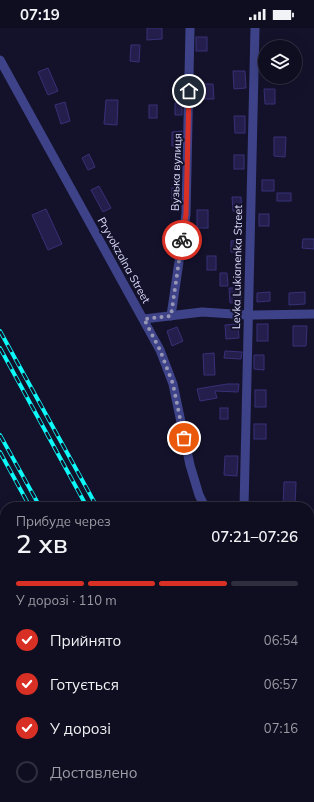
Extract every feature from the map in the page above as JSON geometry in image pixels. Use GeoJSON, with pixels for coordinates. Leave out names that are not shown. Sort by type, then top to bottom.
{"type":"FeatureCollection","features":[{"type":"Feature","properties":{"kind":"street","name":"Вузька вулиця"},"geometry":{"type":"LineString","coordinates":[[171,316],[186,214],[189,154],[190,28]]}},
{"type":"Feature","properties":{"kind":"street","name":"Levka Lukianenka Street"},"geometry":{"type":"LineString","coordinates":[[244,502],[255,28]]}},
{"type":"Feature","properties":{"kind":"street","name":"Pryvokzalna Street"},"geometry":{"type":"LineString","coordinates":[[0,60],[160,350],[173,384],[190,466],[202,502]]}},
{"type":"Feature","properties":{"kind":"street"},"geometry":{"type":"LineString","coordinates":[[144,319],[202,312],[248,315],[314,314]]}},
{"type":"Feature","properties":{"kind":"building"},"geometry":{"type":"Polygon","coordinates":[[[147,28],[162,28],[162,39],[147,40],[147,28]]]}},
{"type":"Feature","properties":{"kind":"building"},"geometry":{"type":"Polygon","coordinates":[[[196,37],[207,37],[207,51],[196,51],[196,37]]]}},
{"type":"Feature","properties":{"kind":"building"},"geometry":{"type":"Polygon","coordinates":[[[131,45],[140,45],[139,62],[130,61],[131,45]]]}},
{"type":"Feature","properties":{"kind":"building"},"geometry":{"type":"Polygon","coordinates":[[[48,68],[58,91],[48,95],[38,72],[48,68]]]}},
{"type":"Feature","properties":{"kind":"building"},"geometry":{"type":"Polygon","coordinates":[[[233,71],[245,71],[246,88],[234,89],[233,71]]]}},
{"type":"Feature","properties":{"kind":"building"},"geometry":{"type":"Polygon","coordinates":[[[200,84],[213,84],[214,99],[200,99],[200,84]]]}},
{"type":"Feature","properties":{"kind":"building"},"geometry":{"type":"Polygon","coordinates":[[[264,89],[275,89],[275,104],[265,104],[264,89]]]}},
{"type":"Feature","properties":{"kind":"building"},"geometry":{"type":"Polygon","coordinates":[[[106,100],[118,100],[117,125],[104,124],[106,100]]]}},
{"type":"Feature","properties":{"kind":"building"},"geometry":{"type":"Polygon","coordinates":[[[65,102],[70,121],[61,124],[55,105],[65,102]]]}},
{"type":"Feature","properties":{"kind":"building"},"geometry":{"type":"Polygon","coordinates":[[[182,102],[182,115],[175,115],[175,103],[182,102]]]}},
{"type":"Feature","properties":{"kind":"building"},"geometry":{"type":"Polygon","coordinates":[[[149,105],[157,105],[157,118],[149,118],[149,105]]]}},
{"type":"Feature","properties":{"kind":"building"},"geometry":{"type":"Polygon","coordinates":[[[234,116],[245,116],[245,133],[235,133],[234,116]]]}},
{"type":"Feature","properties":{"kind":"building"},"geometry":{"type":"Polygon","coordinates":[[[182,131],[181,146],[172,146],[172,132],[182,131]]]}},
{"type":"Feature","properties":{"kind":"building"},"geometry":{"type":"Polygon","coordinates":[[[274,137],[286,137],[285,157],[274,156],[274,137]]]}},
{"type":"Feature","properties":{"kind":"building"},"geometry":{"type":"Polygon","coordinates":[[[89,154],[95,167],[88,170],[82,158],[89,154]]]}},
{"type":"Feature","properties":{"kind":"building"},"geometry":{"type":"Polygon","coordinates":[[[234,155],[244,155],[244,169],[234,169],[234,155]]]}},
{"type":"Feature","properties":{"kind":"building"},"geometry":{"type":"Polygon","coordinates":[[[262,180],[274,180],[274,191],[262,191],[262,180]]]}},
{"type":"Feature","properties":{"kind":"building"},"geometry":{"type":"Polygon","coordinates":[[[99,186],[111,208],[103,212],[91,190],[99,186]]]}},
{"type":"Feature","properties":{"kind":"building"},"geometry":{"type":"Polygon","coordinates":[[[172,188],[180,188],[180,199],[172,199],[172,188]]]}},
{"type":"Feature","properties":{"kind":"building"},"geometry":{"type":"Polygon","coordinates":[[[277,193],[291,193],[291,201],[277,201],[277,193]]]}},
{"type":"Feature","properties":{"kind":"building"},"geometry":{"type":"Polygon","coordinates":[[[232,197],[241,197],[242,211],[233,211],[232,197]]]}},
{"type":"Feature","properties":{"kind":"building"},"geometry":{"type":"Polygon","coordinates":[[[46,209],[62,244],[48,250],[32,215],[46,209]]]}},
{"type":"Feature","properties":{"kind":"building"},"geometry":{"type":"Polygon","coordinates":[[[197,210],[208,210],[208,228],[197,228],[197,210]]]}},
{"type":"Feature","properties":{"kind":"building"},"geometry":{"type":"Polygon","coordinates":[[[259,214],[269,214],[269,226],[259,226],[259,214]]]}},
{"type":"Feature","properties":{"kind":"building"},"geometry":{"type":"Polygon","coordinates":[[[303,239],[314,239],[314,249],[302,248],[303,239]]]}},
{"type":"Feature","properties":{"kind":"building"},"geometry":{"type":"Polygon","coordinates":[[[240,240],[241,252],[231,252],[231,241],[240,240]]]}},
{"type":"Feature","properties":{"kind":"building"},"geometry":{"type":"Polygon","coordinates":[[[207,256],[216,256],[216,270],[207,270],[207,256]]]}},
{"type":"Feature","properties":{"kind":"building"},"geometry":{"type":"Polygon","coordinates":[[[220,273],[227,273],[228,286],[220,286],[220,273]]]}},
{"type":"Feature","properties":{"kind":"building"},"geometry":{"type":"Polygon","coordinates":[[[229,288],[241,288],[241,302],[230,303],[229,288]]]}},
{"type":"Feature","properties":{"kind":"building"},"geometry":{"type":"Polygon","coordinates":[[[270,292],[270,301],[257,302],[257,293],[270,292]]]}},
{"type":"Feature","properties":{"kind":"building"},"geometry":{"type":"Polygon","coordinates":[[[305,292],[305,304],[289,305],[289,293],[305,292]]]}},
{"type":"Feature","properties":{"kind":"building"},"geometry":{"type":"Polygon","coordinates":[[[238,324],[239,338],[226,339],[225,325],[238,324]]]}},
{"type":"Feature","properties":{"kind":"building"},"geometry":{"type":"Polygon","coordinates":[[[257,324],[268,324],[268,341],[257,341],[257,324]]]}},
{"type":"Feature","properties":{"kind":"building"},"geometry":{"type":"Polygon","coordinates":[[[293,326],[307,326],[306,346],[293,346],[293,326]]]}},
{"type":"Feature","properties":{"kind":"building"},"geometry":{"type":"Polygon","coordinates":[[[177,327],[183,341],[172,346],[167,331],[177,327]]]}},
{"type":"Feature","properties":{"kind":"building"},"geometry":{"type":"Polygon","coordinates":[[[225,351],[242,352],[241,359],[224,358],[225,351]]]}},
{"type":"Feature","properties":{"kind":"building"},"geometry":{"type":"Polygon","coordinates":[[[214,353],[215,375],[204,375],[203,354],[214,353]]]}},
{"type":"Feature","properties":{"kind":"building"},"geometry":{"type":"Polygon","coordinates":[[[254,355],[264,355],[264,370],[254,369],[254,355]]]}},
{"type":"Feature","properties":{"kind":"building"},"geometry":{"type":"Polygon","coordinates":[[[227,384],[239,384],[238,392],[215,391],[217,398],[200,401],[197,389],[227,384]]]}},
{"type":"Feature","properties":{"kind":"building"},"geometry":{"type":"Polygon","coordinates":[[[255,390],[266,390],[266,407],[255,407],[255,390]]]}},
{"type":"Feature","properties":{"kind":"building"},"geometry":{"type":"Polygon","coordinates":[[[220,408],[228,408],[228,419],[220,419],[220,408]]]}},
{"type":"Feature","properties":{"kind":"building"},"geometry":{"type":"Polygon","coordinates":[[[254,424],[266,424],[266,439],[254,439],[254,424]]]}},
{"type":"Feature","properties":{"kind":"building"},"geometry":{"type":"Polygon","coordinates":[[[225,456],[238,456],[237,476],[224,475],[225,456]]]}},
{"type":"Feature","properties":{"kind":"building"},"geometry":{"type":"Polygon","coordinates":[[[284,482],[296,482],[295,502],[283,502],[284,482]]]}},
{"type":"Feature","properties":{"kind":"railway"},"geometry":{"type":"LineString","coordinates":[[0,331],[94,502]]}},
{"type":"Feature","properties":{"kind":"railway"},"geometry":{"type":"LineString","coordinates":[[0,348],[84,502]]}},
{"type":"Feature","properties":{"kind":"railway"},"geometry":{"type":"LineString","coordinates":[[0,435],[37,502]]}},
{"type":"Feature","properties":{"kind":"railway"},"geometry":{"type":"LineString","coordinates":[[0,452],[27,502]]}},
{"type":"Feature","properties":{"kind":"way so far"},"geometry":{"type":"LineString","coordinates":[[182,240],[171,316],[144,319],[160,350],[173,384],[184,438]]}},
{"type":"Feature","properties":{"kind":"route"},"geometry":{"type":"LineString","coordinates":[[182,240],[186,214],[189,154],[189,91]]}}]}
